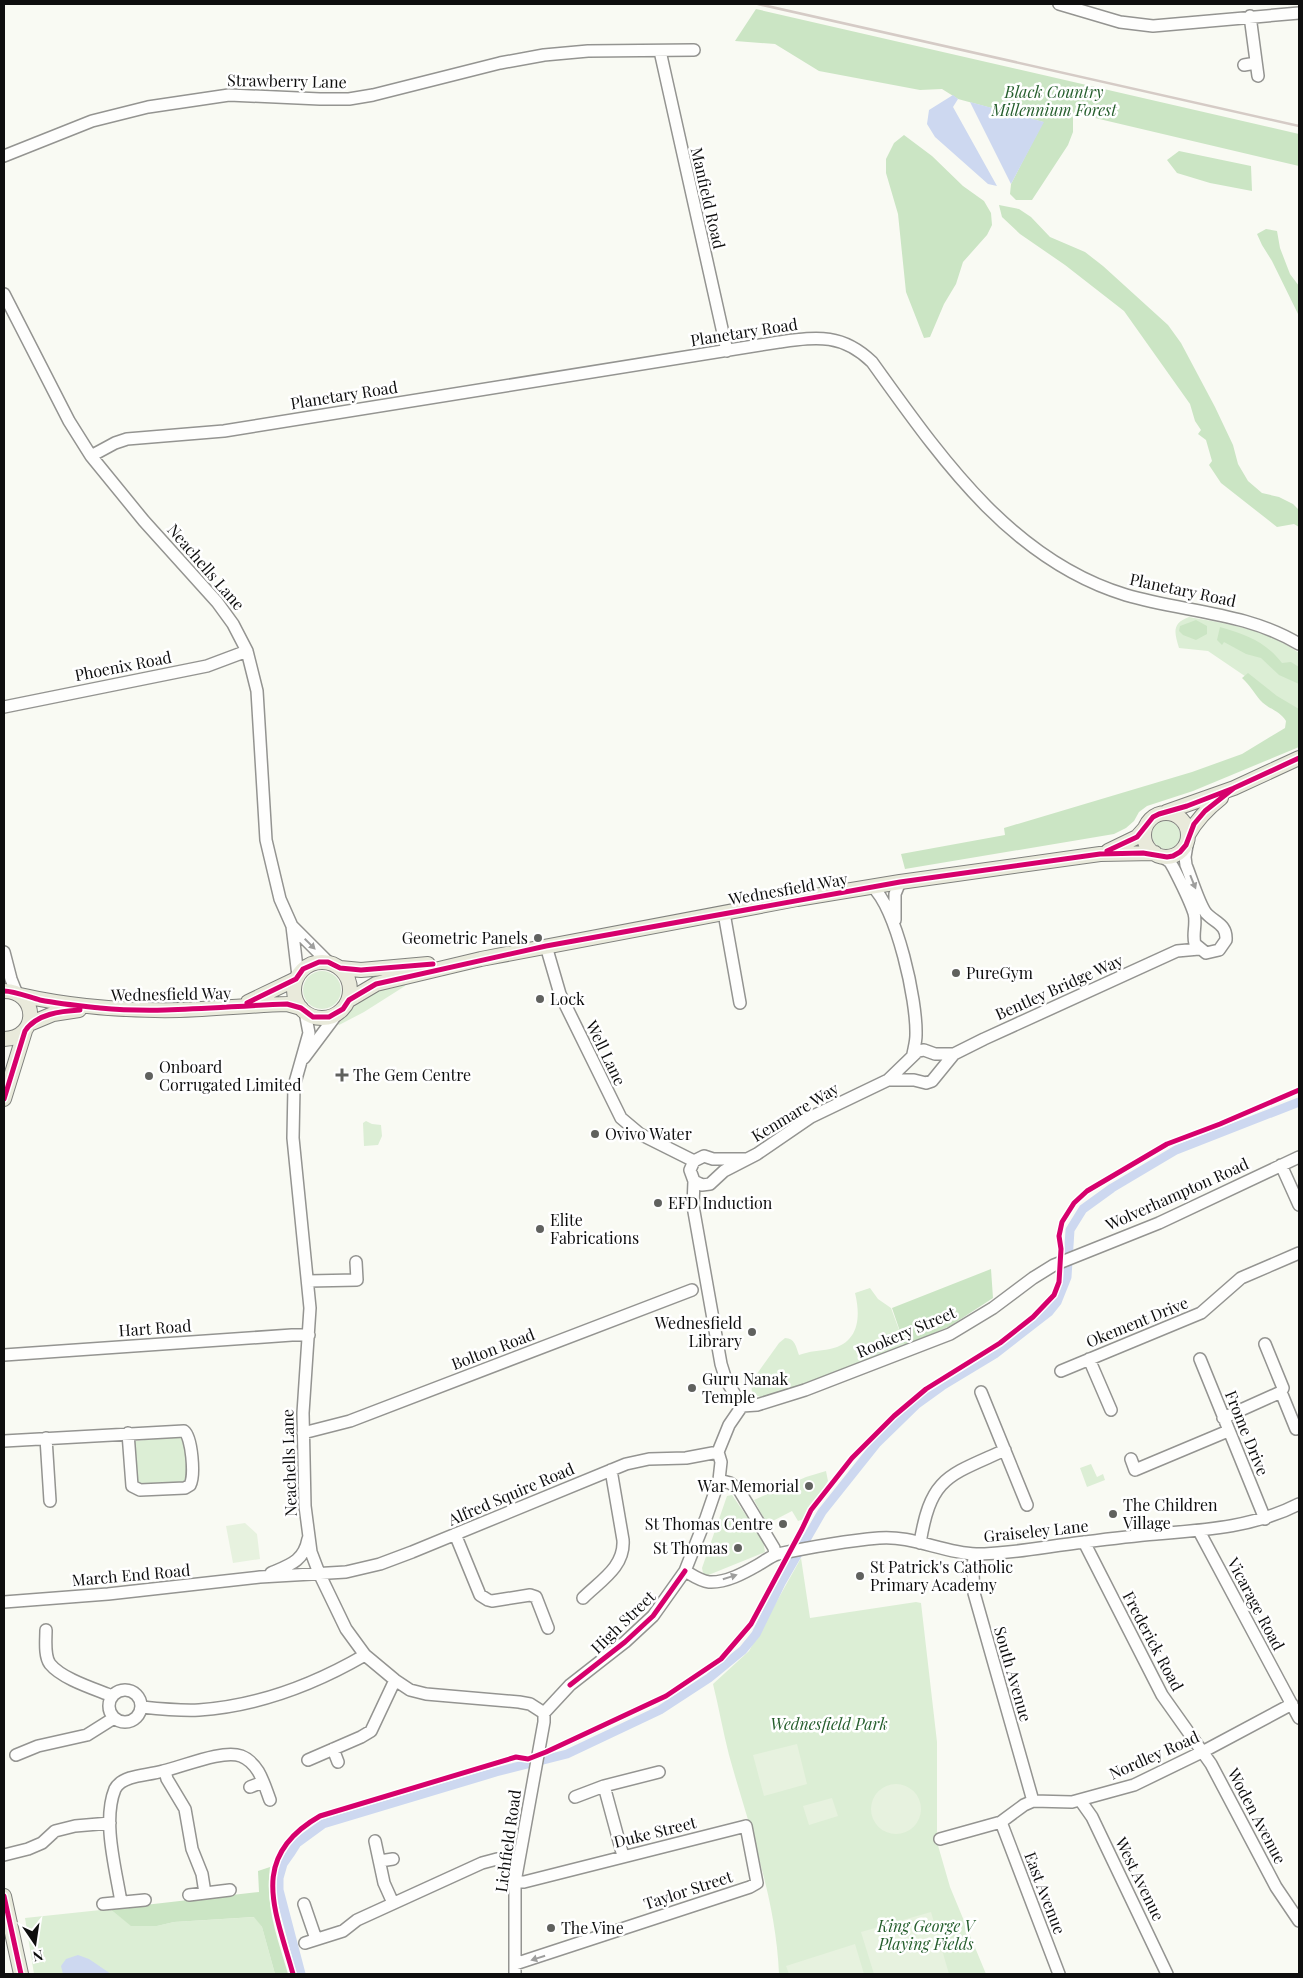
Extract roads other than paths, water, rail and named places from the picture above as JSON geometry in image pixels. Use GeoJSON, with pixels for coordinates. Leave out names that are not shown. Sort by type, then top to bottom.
{"type":"FeatureCollection","features":[{"type":"Feature","properties":{"kind":"main road"},"geometry":{"type":"LineString","coordinates":[[1234,788],[1205,811],[1194,824],[1180,852],[1173,856],[1158,855],[1147,845],[1144,836],[1145,828],[1153,817],[1234,788],[1299,758]]}},
{"type":"Feature","properties":{"kind":"main road"},"geometry":{"type":"LineString","coordinates":[[1166,812],[1176,815],[1183,820],[1188,837]]}},
{"type":"Feature","properties":{"kind":"main road","name":"Wednesfield Way"},"geometry":{"type":"LineString","coordinates":[[1100,854],[1125,844],[1137,837],[1145,828]]}},
{"type":"Feature","properties":{"kind":"main road","name":"Wednesfield Way"},"geometry":{"type":"LineString","coordinates":[[348,1000],[376,984],[482,959],[872,886],[1100,854],[1158,855]]}},
{"type":"Feature","properties":{"kind":"main road","name":"Wednesfield Way"},"geometry":{"type":"LineString","coordinates":[[334,965],[361,970],[482,959]]}},
{"type":"Feature","properties":{"kind":"main road"},"geometry":{"type":"LineString","coordinates":[[310,964],[334,965],[349,982],[350,992],[348,1000],[343,1009],[337,1014],[321,1018],[303,1010],[296,999],[294,989],[297,978],[303,969],[310,964]]}},
{"type":"Feature","properties":{"kind":"main road","name":"Wednesfield Way"},"geometry":{"type":"LineString","coordinates":[[240,1006],[297,978]]}},
{"type":"Feature","properties":{"kind":"main road"},"geometry":{"type":"LineString","coordinates":[[4,1101],[31,1014],[28,1003],[14,993]]}},
{"type":"Feature","properties":{"kind":"main road","name":"Wednesfield Way"},"geometry":{"type":"LineString","coordinates":[[14,993],[102,1008],[180,1010],[286,1004],[303,1010]]}},
{"type":"Feature","properties":{"kind":"main road","name":"Wednesfield Way"},"geometry":{"type":"LineString","coordinates":[[4,1039],[19,1036],[27,1027],[53,1014],[102,1008]]}},
{"type":"Feature","properties":{"kind":"main road"},"geometry":{"type":"LineString","coordinates":[[4,1896],[21,1974]]}},
{"type":"Feature","properties":{"kind":"street"},"geometry":{"type":"LineString","coordinates":[[1059,4],[1120,22],[1153,26],[1299,13]]}},
{"type":"Feature","properties":{"kind":"street"},"geometry":{"type":"LineString","coordinates":[[1250,16],[1258,76]]}},
{"type":"Feature","properties":{"kind":"street","name":"Strawberry Lane"},"geometry":{"type":"LineString","coordinates":[[4,156],[92,121],[148,107],[229,95],[320,99],[354,98],[529,57],[588,51],[694,50]]}},
{"type":"Feature","properties":{"kind":"street","name":"Manfield Road"},"geometry":{"type":"LineString","coordinates":[[660,51],[727,351]]}},
{"type":"Feature","properties":{"kind":"street"},"geometry":{"type":"LineString","coordinates":[[1244,65],[1256,63]]}},
{"type":"Feature","properties":{"kind":"street","name":"Neachells Lane"},"geometry":{"type":"LineString","coordinates":[[4,295],[69,421],[91,456],[144,521],[217,602],[233,624],[247,651],[257,691],[266,840],[280,899],[292,926],[297,978]]}},
{"type":"Feature","properties":{"kind":"street","name":"Planetary Road"},"geometry":{"type":"LineString","coordinates":[[91,456],[127,438],[224,430],[816,337],[844,342],[872,362],[972,492],[1021,538],[1042,554],[1078,575],[1112,590],[1168,606],[1242,619],[1284,634],[1299,644]]}},
{"type":"Feature","properties":{"kind":"street","name":"Phoenix Road"},"geometry":{"type":"LineString","coordinates":[[4,706],[208,666],[247,651]]}},
{"type":"Feature","properties":{"kind":"street"},"geometry":{"type":"LineString","coordinates":[[1188,837],[1185,857],[1186,865],[1205,912],[1213,920]]}},
{"type":"Feature","properties":{"kind":"street"},"geometry":{"type":"LineString","coordinates":[[1158,855],[1170,862],[1194,914],[1195,944],[1199,949]]}},
{"type":"Feature","properties":{"kind":"street"},"geometry":{"type":"LineString","coordinates":[[895,927],[895,894],[900,882]]}},
{"type":"Feature","properties":{"kind":"street"},"geometry":{"type":"LineString","coordinates":[[872,886],[881,897],[895,927],[910,990],[916,1035],[908,1071],[914,1080]]}},
{"type":"Feature","properties":{"kind":"street"},"geometry":{"type":"LineString","coordinates":[[724,913],[740,1003]]}},
{"type":"Feature","properties":{"kind":"street"},"geometry":{"type":"LineString","coordinates":[[1213,920],[1219,922],[1225,930],[1225,944],[1219,950],[1211,953],[1199,949],[1177,951],[1203,921],[1213,920]]}},
{"type":"Feature","properties":{"kind":"street","name":"Neachells Lane"},"geometry":{"type":"LineString","coordinates":[[292,926],[334,965]]}},
{"type":"Feature","properties":{"kind":"street","name":"Well Lane"},"geometry":{"type":"LineString","coordinates":[[546,946],[560,994],[617,1113],[633,1129],[668,1149],[695,1174]]}},
{"type":"Feature","properties":{"kind":"street","name":"Bentley Bridge Way"},"geometry":{"type":"LineString","coordinates":[[954,1054],[1177,951]]}},
{"type":"Feature","properties":{"kind":"street"},"geometry":{"type":"LineString","coordinates":[[4,952],[14,993]]}},
{"type":"Feature","properties":{"kind":"street","name":"Neachells Lane"},"geometry":{"type":"LineString","coordinates":[[303,1010],[309,1033],[294,1086],[293,1138],[310,1308],[303,1433],[305,1506],[308,1537],[318,1573],[346,1628],[365,1655],[410,1690],[426,1694],[519,1702],[530,1704],[544,1713]]}},
{"type":"Feature","properties":{"kind":"street","name":"Neachells Lane"},"geometry":{"type":"LineString","coordinates":[[301,1062],[337,1014]]}},
{"type":"Feature","properties":{"kind":"street"},"geometry":{"type":"LineString","coordinates":[[916,1035],[932,1052],[940,1063],[941,1069]]}},
{"type":"Feature","properties":{"kind":"street"},"geometry":{"type":"LineString","coordinates":[[888,1080],[918,1051],[954,1054]]}},
{"type":"Feature","properties":{"kind":"street"},"geometry":{"type":"LineString","coordinates":[[888,1080],[914,1080],[921,1083],[932,1081],[937,1078],[941,1069],[954,1054]]}},
{"type":"Feature","properties":{"kind":"street","name":"Kenmare Way"},"geometry":{"type":"LineString","coordinates":[[695,1174],[710,1184],[724,1171],[767,1148],[812,1117],[888,1080]]}},
{"type":"Feature","properties":{"kind":"street"},"geometry":{"type":"LineString","coordinates":[[742,1406],[726,1380],[721,1364],[693,1206],[695,1174],[704,1156],[712,1159],[747,1159]]}},
{"type":"Feature","properties":{"kind":"street","name":"Wolverhampton Road"},"geometry":{"type":"LineString","coordinates":[[1068,1259],[1160,1223],[1299,1157]]}},
{"type":"Feature","properties":{"kind":"street"},"geometry":{"type":"LineString","coordinates":[[712,1159],[718,1167],[717,1178]]}},
{"type":"Feature","properties":{"kind":"street"},"geometry":{"type":"LineString","coordinates":[[1281,1165],[1299,1204]]}},
{"type":"Feature","properties":{"kind":"street","name":"Okement Drive"},"geometry":{"type":"LineString","coordinates":[[1061,1371],[1201,1313],[1241,1278],[1299,1253]]}},
{"type":"Feature","properties":{"kind":"street","name":"Rookery Street"},"geometry":{"type":"LineString","coordinates":[[742,1406],[757,1405],[805,1390],[950,1334],[974,1320],[1033,1278],[1068,1259]]}},
{"type":"Feature","properties":{"kind":"street"},"geometry":{"type":"LineString","coordinates":[[308,1281],[358,1285],[356,1262]]}},
{"type":"Feature","properties":{"kind":"street","name":"Bolton Road"},"geometry":{"type":"LineString","coordinates":[[303,1433],[312,1432],[358,1417],[692,1290]]}},
{"type":"Feature","properties":{"kind":"street","name":"Hart Road"},"geometry":{"type":"LineString","coordinates":[[4,1355],[309,1335]]}},
{"type":"Feature","properties":{"kind":"street"},"geometry":{"type":"LineString","coordinates":[[1265,1344],[1283,1388],[1281,1392],[1296,1429]]}},
{"type":"Feature","properties":{"kind":"street"},"geometry":{"type":"LineString","coordinates":[[1089,1359],[1111,1410]]}},
{"type":"Feature","properties":{"kind":"street","name":"Frome Drive"},"geometry":{"type":"LineString","coordinates":[[1200,1359],[1264,1519]]}},
{"type":"Feature","properties":{"kind":"street"},"geometry":{"type":"LineString","coordinates":[[981,1392],[1027,1505]]}},
{"type":"Feature","properties":{"kind":"street"},"geometry":{"type":"LineString","coordinates":[[1223,1418],[1281,1392]]}},
{"type":"Feature","properties":{"kind":"street","name":"High Street"},"geometry":{"type":"LineString","coordinates":[[544,1713],[570,1685],[625,1642],[653,1616],[685,1571],[719,1480],[720,1462],[718,1452],[728,1425],[742,1406]]}},
{"type":"Feature","properties":{"kind":"street"},"geometry":{"type":"LineString","coordinates":[[4,1441],[46,1438],[128,1433],[181,1430],[187,1433],[190,1440],[193,1475],[190,1485],[185,1488],[140,1490],[132,1486],[128,1433]]}},
{"type":"Feature","properties":{"kind":"street"},"geometry":{"type":"LineString","coordinates":[[1131,1459],[1135,1470],[1228,1431]]}},
{"type":"Feature","properties":{"kind":"street"},"geometry":{"type":"LineString","coordinates":[[46,1438],[50,1502]]}},
{"type":"Feature","properties":{"kind":"street"},"geometry":{"type":"LineString","coordinates":[[920,1543],[926,1511],[934,1493],[940,1486],[956,1472],[1005,1450]]}},
{"type":"Feature","properties":{"kind":"street","name":"Alfred Squire Road"},"geometry":{"type":"LineString","coordinates":[[318,1573],[346,1572],[380,1564],[611,1470],[649,1459],[686,1458],[718,1452]]}},
{"type":"Feature","properties":{"kind":"street"},"geometry":{"type":"LineString","coordinates":[[586,1590],[617,1566],[623,1551],[624,1540],[611,1470]]}},
{"type":"Feature","properties":{"kind":"street"},"geometry":{"type":"LineString","coordinates":[[719,1480],[730,1483],[739,1490],[774,1548],[776,1555]]}},
{"type":"Feature","properties":{"kind":"street","name":"Graiseley Lane"},"geometry":{"type":"LineString","coordinates":[[685,1571],[698,1579],[708,1582],[720,1580],[743,1574],[776,1555],[852,1540],[882,1537],[974,1554],[1023,1551],[1084,1542],[1199,1531],[1264,1519],[1299,1504]]}},
{"type":"Feature","properties":{"kind":"street","name":"Vicarage Road"},"geometry":{"type":"LineString","coordinates":[[1199,1531],[1299,1718]]}},
{"type":"Feature","properties":{"kind":"street"},"geometry":{"type":"LineString","coordinates":[[455,1534],[480,1595],[492,1601],[530,1595],[536,1597],[548,1628]]}},
{"type":"Feature","properties":{"kind":"street","name":"March End Road"},"geometry":{"type":"LineString","coordinates":[[260,1577],[296,1563],[303,1554],[308,1537]]}},
{"type":"Feature","properties":{"kind":"street","name":"Frederick Road"},"geometry":{"type":"LineString","coordinates":[[1084,1542],[1162,1695],[1202,1752]]}},
{"type":"Feature","properties":{"kind":"street","name":"South Avenue"},"geometry":{"type":"LineString","coordinates":[[974,1554],[974,1592],[1033,1801]]}},
{"type":"Feature","properties":{"kind":"street","name":"March End Road"},"geometry":{"type":"LineString","coordinates":[[4,1602],[108,1594],[260,1577],[318,1573]]}},
{"type":"Feature","properties":{"kind":"street"},"geometry":{"type":"LineString","coordinates":[[46,1630],[47,1654],[50,1664],[62,1674],[112,1696]]}},
{"type":"Feature","properties":{"kind":"street"},"geometry":{"type":"LineString","coordinates":[[142,1707],[200,1710],[251,1700],[306,1684],[338,1670],[365,1655]]}},
{"type":"Feature","properties":{"kind":"street"},"geometry":{"type":"LineString","coordinates":[[308,1760],[361,1738],[370,1731],[395,1680]]}},
{"type":"Feature","properties":{"kind":"street"},"geometry":{"type":"LineString","coordinates":[[122,1690],[133,1692],[141,1700],[140,1715],[132,1722],[123,1723],[114,1718],[109,1710],[112,1696],[122,1690]]}},
{"type":"Feature","properties":{"kind":"street","name":"Nordley Road"},"geometry":{"type":"LineString","coordinates":[[1033,1801],[1049,1800],[1066,1803],[1134,1785],[1202,1752],[1292,1704]]}},
{"type":"Feature","properties":{"kind":"street","name":"Lichfield Road"},"geometry":{"type":"LineString","coordinates":[[515,1969],[515,1882],[544,1722],[544,1713]]}},
{"type":"Feature","properties":{"kind":"street"},"geometry":{"type":"LineString","coordinates":[[16,1755],[38,1746],[87,1735],[114,1718]]}},
{"type":"Feature","properties":{"kind":"street"},"geometry":{"type":"LineString","coordinates":[[333,1749],[338,1762]]}},
{"type":"Feature","properties":{"kind":"street","name":"Woden Avenue"},"geometry":{"type":"LineString","coordinates":[[1202,1752],[1221,1781],[1276,1887],[1299,1921]]}},
{"type":"Feature","properties":{"kind":"street"},"geometry":{"type":"LineString","coordinates":[[121,1902],[111,1846],[110,1823],[113,1797],[120,1783],[130,1778],[164,1771],[189,1762],[233,1754],[241,1756],[253,1765],[263,1782],[270,1800]]}},
{"type":"Feature","properties":{"kind":"street"},"geometry":{"type":"LineString","coordinates":[[575,1797],[651,1770]]}},
{"type":"Feature","properties":{"kind":"street"},"geometry":{"type":"LineString","coordinates":[[164,1771],[185,1809],[192,1849],[202,1874],[206,1893]]}},
{"type":"Feature","properties":{"kind":"street"},"geometry":{"type":"LineString","coordinates":[[250,1787],[263,1782]]}},
{"type":"Feature","properties":{"kind":"street"},"geometry":{"type":"LineString","coordinates":[[604,1786],[623,1856]]}},
{"type":"Feature","properties":{"kind":"street","name":"West Avenue"},"geometry":{"type":"LineString","coordinates":[[1080,1800],[1092,1817],[1167,1974]]}},
{"type":"Feature","properties":{"kind":"street"},"geometry":{"type":"LineString","coordinates":[[940,1839],[1001,1822],[1024,1805],[1033,1801]]}},
{"type":"Feature","properties":{"kind":"street","name":"East Avenue"},"geometry":{"type":"LineString","coordinates":[[1001,1822],[1059,1974]]}},
{"type":"Feature","properties":{"kind":"street"},"geometry":{"type":"LineString","coordinates":[[4,1855],[28,1849],[42,1843],[55,1831],[74,1826],[110,1823]]}},
{"type":"Feature","properties":{"kind":"street","name":"Duke Street"},"geometry":{"type":"LineString","coordinates":[[515,1882],[524,1882],[746,1826],[757,1884]]}},
{"type":"Feature","properties":{"kind":"street"},"geometry":{"type":"LineString","coordinates":[[375,1841],[384,1883],[393,1903]]}},
{"type":"Feature","properties":{"kind":"street"},"geometry":{"type":"LineString","coordinates":[[380,1861],[392,1858]]}},
{"type":"Feature","properties":{"kind":"street"},"geometry":{"type":"LineString","coordinates":[[304,1904],[311,1941],[343,1931],[357,1920],[482,1863],[497,1859],[518,1860]]}},
{"type":"Feature","properties":{"kind":"street","name":"Taylor Street"},"geometry":{"type":"LineString","coordinates":[[515,1969],[561,1950],[750,1888],[757,1884]]}},
{"type":"Feature","properties":{"kind":"street"},"geometry":{"type":"LineString","coordinates":[[189,1895],[230,1890]]}},
{"type":"Feature","properties":{"kind":"street"},"geometry":{"type":"LineString","coordinates":[[103,1904],[145,1900]]}},
{"type":"Feature","properties":{"kind":"water"},"geometry":{"type":"Polygon","coordinates":[[[953,95],[958,99],[953,107],[997,186],[988,184],[935,137],[927,124],[929,110],[953,95]]]}},
{"type":"Feature","properties":{"kind":"water"},"geometry":{"type":"Polygon","coordinates":[[[970,102],[1044,122],[1011,184],[970,102]]]}},
{"type":"Feature","properties":{"kind":"water"},"geometry":{"type":"Polygon","coordinates":[[[78,1955],[89,1959],[111,1974],[63,1974],[61,1966],[66,1959],[78,1955]]]}},
{"type":"Feature","properties":{"kind":"waterway"},"geometry":{"type":"LineString","coordinates":[[301,1974],[279,1890],[279,1878],[283,1864],[297,1843],[323,1824],[496,1772],[567,1754],[660,1710],[709,1678],[743,1650],[756,1634],[781,1583],[822,1512],[877,1443],[917,1404],[942,1386],[995,1354],[1049,1312],[1057,1302],[1067,1277],[1070,1230],[1083,1209],[1112,1188],[1176,1150],[1299,1102]]}},
{"type":"Feature","properties":{"kind":"railway"},"geometry":{"type":"LineString","coordinates":[[758,4],[1299,126]]}},
{"type":"Feature","properties":{"kind":"place","name":"Geometric Panels"},"geometry":{"type":"Point","coordinates":[538,938]}},
{"type":"Feature","properties":{"kind":"place","name":"PureGym"},"geometry":{"type":"Point","coordinates":[956,973]}},
{"type":"Feature","properties":{"kind":"place","name":"Lock"},"geometry":{"type":"Point","coordinates":[540,999]}},
{"type":"Feature","properties":{"kind":"place","name":"The Gem Centre"},"geometry":{"type":"Point","coordinates":[342,1075]}},
{"type":"Feature","properties":{"kind":"place","name":"Onboard Corrugated Limited"},"geometry":{"type":"Point","coordinates":[149,1076]}},
{"type":"Feature","properties":{"kind":"place","name":"Ovivo Water"},"geometry":{"type":"Point","coordinates":[595,1134]}},
{"type":"Feature","properties":{"kind":"place","name":"EFD Induction"},"geometry":{"type":"Point","coordinates":[658,1203]}},
{"type":"Feature","properties":{"kind":"place","name":"Elite Fabrications"},"geometry":{"type":"Point","coordinates":[540,1229]}},
{"type":"Feature","properties":{"kind":"place","name":"Wednesfield Library"},"geometry":{"type":"Point","coordinates":[752,1332]}},
{"type":"Feature","properties":{"kind":"place","name":"Guru Nanak Temple"},"geometry":{"type":"Point","coordinates":[692,1388]}},
{"type":"Feature","properties":{"kind":"place","name":"War Memorial"},"geometry":{"type":"Point","coordinates":[809,1486]}},
{"type":"Feature","properties":{"kind":"place","name":"The Children Village"},"geometry":{"type":"Point","coordinates":[1113,1514]}},
{"type":"Feature","properties":{"kind":"place","name":"St Thomas Centre"},"geometry":{"type":"Point","coordinates":[783,1524]}},
{"type":"Feature","properties":{"kind":"place","name":"St Thomas"},"geometry":{"type":"Point","coordinates":[738,1548]}},
{"type":"Feature","properties":{"kind":"place","name":"St Patrick's Catholic Primary Academy"},"geometry":{"type":"Point","coordinates":[860,1576]}},
{"type":"Feature","properties":{"kind":"place","name":"The Vine"},"geometry":{"type":"Point","coordinates":[551,1928]}},
{"type":"Feature","properties":{"kind":"park label","name":"Black Country Millennium Forest"},"geometry":{"type":"Point","coordinates":[1054,101]}},
{"type":"Feature","properties":{"kind":"park label","name":"Wednesfield Park"},"geometry":{"type":"Point","coordinates":[829,1724]}},
{"type":"Feature","properties":{"kind":"park label","name":"King George V Playing Fields"},"geometry":{"type":"Point","coordinates":[926,1935]}}]}
